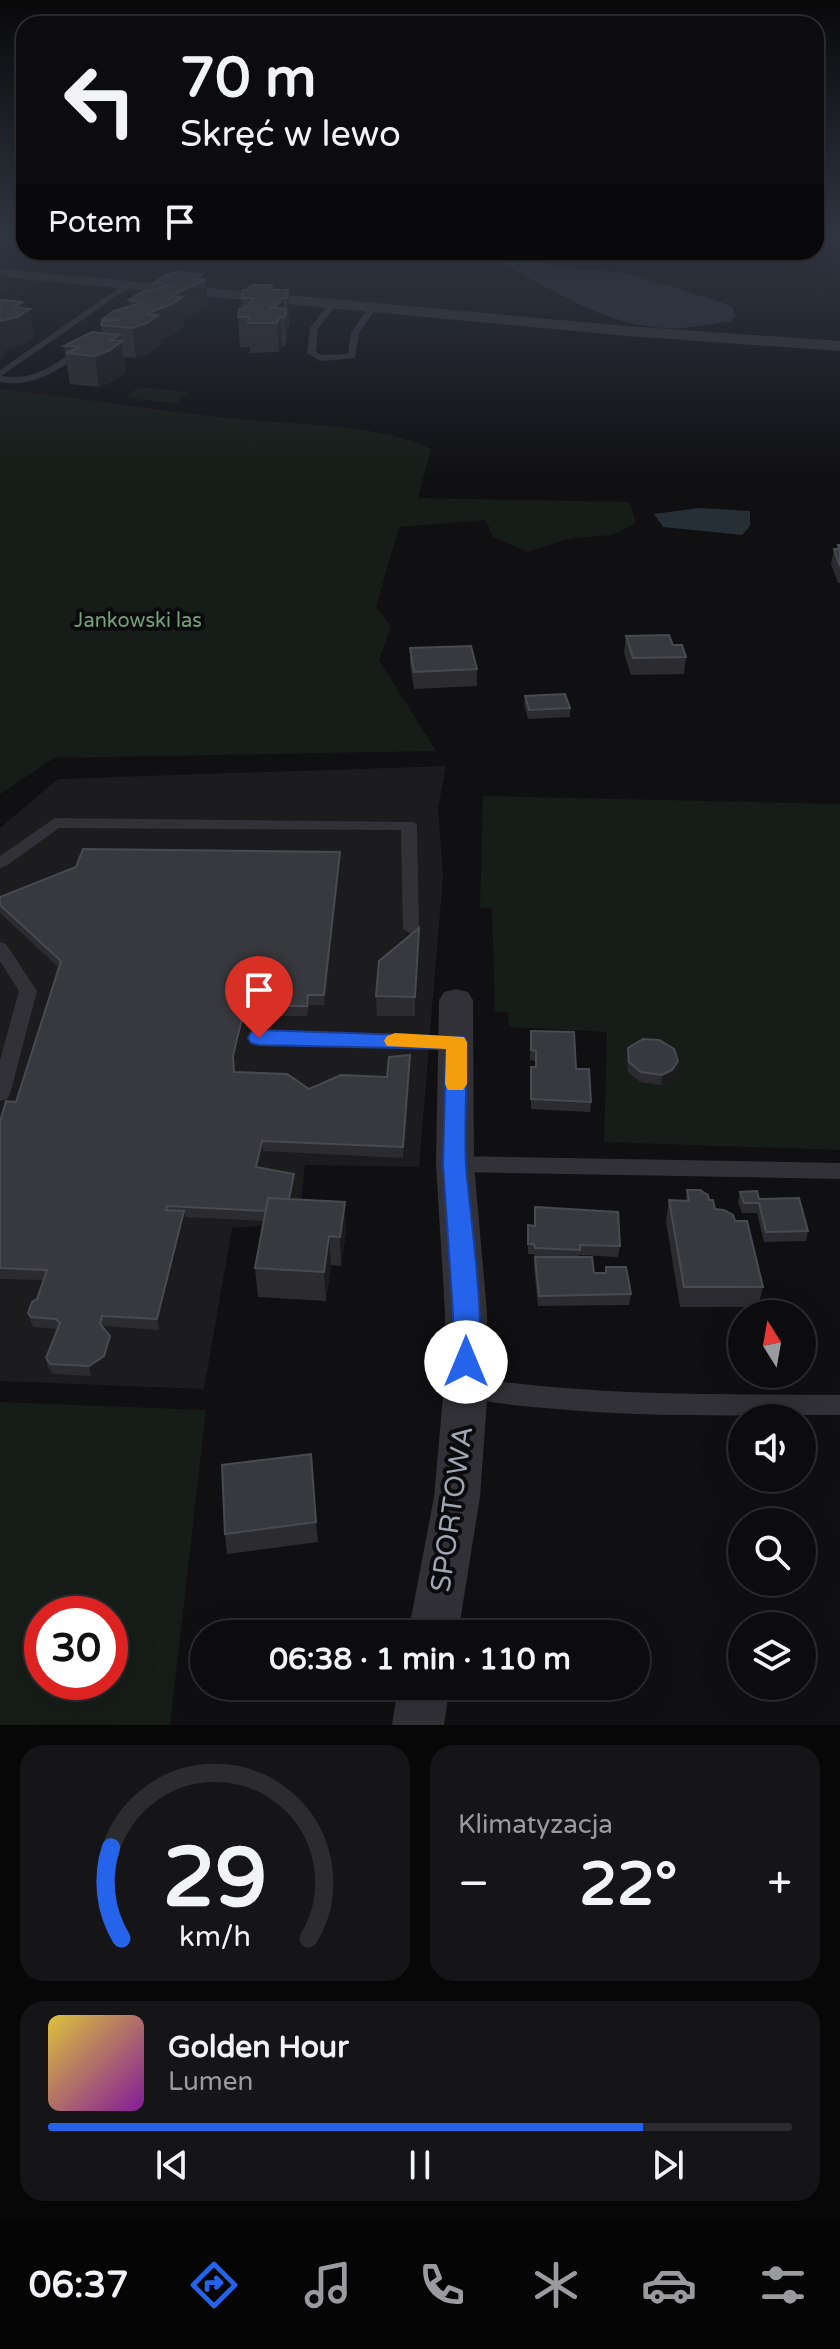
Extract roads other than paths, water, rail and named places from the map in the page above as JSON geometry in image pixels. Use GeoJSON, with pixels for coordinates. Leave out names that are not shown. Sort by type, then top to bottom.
{"type":"FeatureCollection","features":[{"type":"Feature","properties":{"kind":"street"},"geometry":{"type":"LineString","coordinates":[[474,316],[671,335],[840,346]]}},
{"type":"Feature","properties":{"kind":"street","name":"SPORTOWA"},"geometry":{"type":"LineString","coordinates":[[435,1620],[457,1497],[466,1386],[466,1313],[455,1164],[456,1000]]}},
{"type":"Feature","properties":{"kind":"street"},"geometry":{"type":"LineString","coordinates":[[418,1725],[422,1700]]}},
{"type":"Feature","properties":{"kind":"lane"},"geometry":{"type":"LineString","coordinates":[[0,376],[84,316]]}},
{"type":"Feature","properties":{"kind":"lane"},"geometry":{"type":"LineString","coordinates":[[323,316],[314,328],[311,353],[320,358],[352,356],[359,324],[365,316]]}},
{"type":"Feature","properties":{"kind":"lane"},"geometry":{"type":"LineString","coordinates":[[0,376],[20,382],[39,379],[99,338]]}},
{"type":"Feature","properties":{"kind":"lane"},"geometry":{"type":"LineString","coordinates":[[0,863],[55,823],[409,825],[411,929]]}},
{"type":"Feature","properties":{"kind":"lane"},"geometry":{"type":"LineString","coordinates":[[0,948],[28,991],[0,1094]]}},
{"type":"Feature","properties":{"kind":"lane"},"geometry":{"type":"LineString","coordinates":[[259,1038],[456,1042]]}},
{"type":"Feature","properties":{"kind":"lane"},"geometry":{"type":"LineString","coordinates":[[455,1164],[840,1171]]}},
{"type":"Feature","properties":{"kind":"lane"},"geometry":{"type":"LineString","coordinates":[[466,1386],[511,1395],[620,1401],[840,1405]]}},
{"type":"Feature","properties":{"kind":"park label","name":"Jankowski las"},"geometry":{"type":"Point","coordinates":[138,620]}}]}
